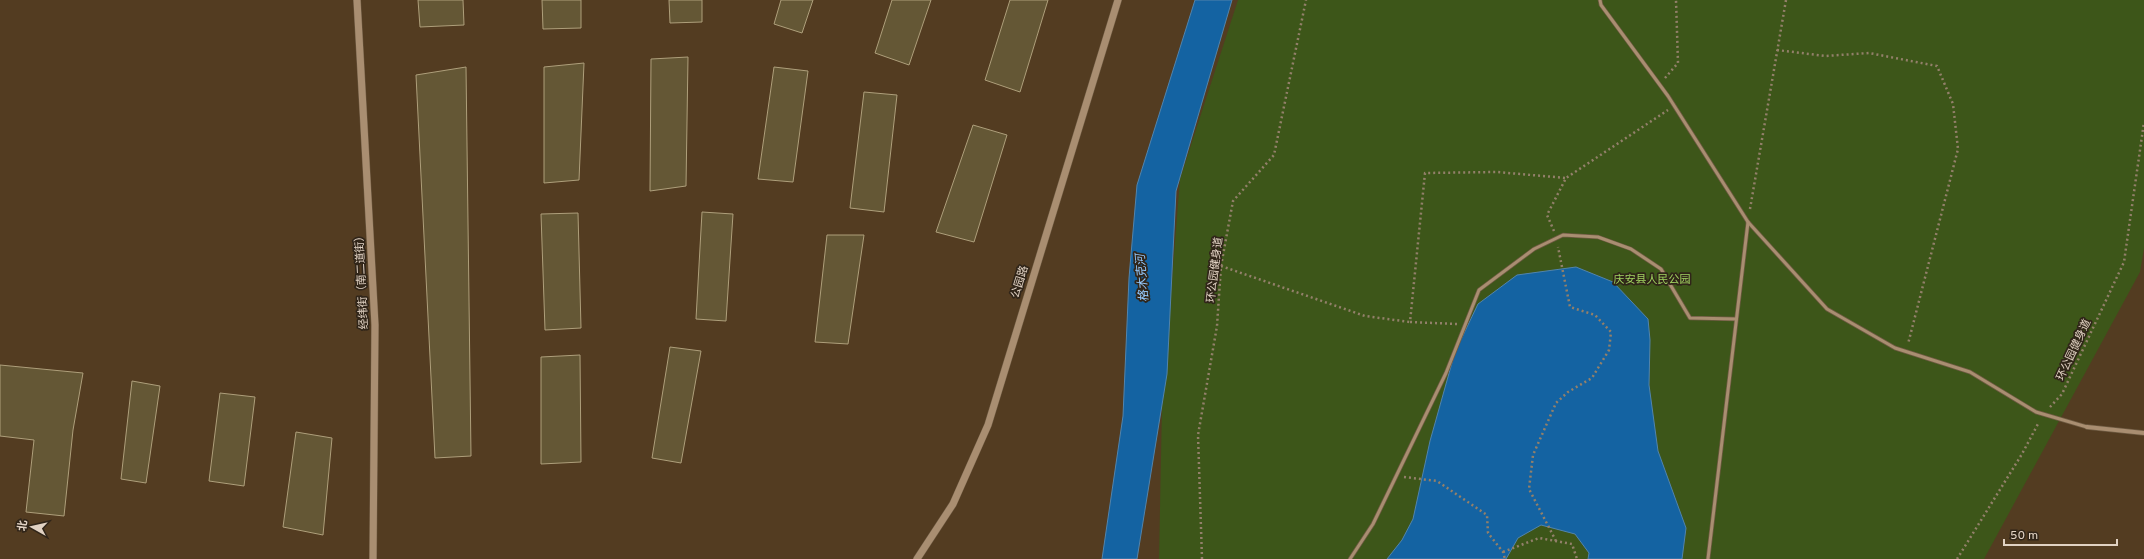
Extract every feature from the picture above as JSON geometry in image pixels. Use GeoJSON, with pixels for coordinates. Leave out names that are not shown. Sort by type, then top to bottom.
{"type":"FeatureCollection","features":[{"type":"Feature","properties":{"kind":"street","name":"经纬街（南二道街）"},"geometry":{"type":"LineString","coordinates":[[357,0],[375,325],[373,559]]}},
{"type":"Feature","properties":{"kind":"street","name":"公园路"},"geometry":{"type":"LineString","coordinates":[[917,559],[953,504],[988,425],[1118,0]]}},
{"type":"Feature","properties":{"kind":"street"},"geometry":{"type":"LineString","coordinates":[[2088,427],[2144,433]]}},
{"type":"Feature","properties":{"kind":"lane"},"geometry":{"type":"LineString","coordinates":[[1600,0],[1601,5],[1660,85],[1748,222],[1827,309],[1895,348],[1970,372],[2036,412],[2088,427]]}},
{"type":"Feature","properties":{"kind":"lane"},"geometry":{"type":"LineString","coordinates":[[1708,559],[1748,222]]}},
{"type":"Feature","properties":{"kind":"lane"},"geometry":{"type":"LineString","coordinates":[[1350,559],[1372,524],[1446,373],[1479,290],[1534,249],[1564,235],[1598,237],[1631,249],[1661,269],[1690,318],[1736,319]]}},
{"type":"Feature","properties":{"kind":"path","name":"环公园健身道"},"geometry":{"type":"LineString","coordinates":[[1202,559],[1198,435],[1217,326],[1221,266],[1234,200],[1274,155],[1306,0]]}},
{"type":"Feature","properties":{"kind":"path"},"geometry":{"type":"LineString","coordinates":[[1660,85],[1678,63],[1676,0]]}},
{"type":"Feature","properties":{"kind":"path"},"geometry":{"type":"LineString","coordinates":[[1748,222],[1786,0]]}},
{"type":"Feature","properties":{"kind":"path"},"geometry":{"type":"LineString","coordinates":[[1777,50],[1825,56],[1869,53],[1937,66],[1953,104],[1958,149],[1906,352]]}},
{"type":"Feature","properties":{"kind":"path"},"geometry":{"type":"LineString","coordinates":[[1556,541],[1529,489],[1533,455],[1556,403],[1568,392],[1592,378],[1609,350],[1611,332],[1595,315],[1570,307],[1557,238],[1547,215],[1566,178],[1674,106]]}},
{"type":"Feature","properties":{"kind":"path","name":"环公园健身道"},"geometry":{"type":"LineString","coordinates":[[1957,559],[2022,454],[2043,414],[2062,394],[2124,262],[2144,122]]}},
{"type":"Feature","properties":{"kind":"path"},"geometry":{"type":"LineString","coordinates":[[1410,322],[1425,173],[1497,172],[1566,178]]}},
{"type":"Feature","properties":{"kind":"path"},"geometry":{"type":"LineString","coordinates":[[1221,266],[1365,316],[1410,322],[1465,325]]}},
{"type":"Feature","properties":{"kind":"path"},"geometry":{"type":"LineString","coordinates":[[1396,477],[1437,481],[1487,515],[1488,533],[1503,552],[1505,559]]}},
{"type":"Feature","properties":{"kind":"path"},"geometry":{"type":"LineString","coordinates":[[1503,552],[1539,538],[1572,544],[1577,559]]}},
{"type":"Feature","properties":{"kind":"green space","name":"庆安县人民公园"},"geometry":{"type":"Polygon","coordinates":[[[1238,0],[2144,0],[2144,248],[2140,272],[1984,559],[1159,559],[1162,406],[1180,179],[1238,0]]]}},
{"type":"Feature","properties":{"kind":"water","name":"格木克河"},"geometry":{"type":"Polygon","coordinates":[[[1195,0],[1232,0],[1176,191],[1167,374],[1137,559],[1102,559],[1123,416],[1129,278],[1137,185],[1195,0]]]}},
{"type":"Feature","properties":{"kind":"water"},"geometry":{"type":"Polygon","coordinates":[[[1576,267],[1613,282],[1648,319],[1650,340],[1649,385],[1658,451],[1686,528],[1682,559],[1588,559],[1589,553],[1575,534],[1541,525],[1518,538],[1506,559],[1387,559],[1402,540],[1413,519],[1430,441],[1455,352],[1478,304],[1517,275],[1576,267]]]}},
{"type":"Feature","properties":{"kind":"building"},"geometry":{"type":"Polygon","coordinates":[[[418,0],[463,0],[464,25],[420,27],[418,0]]]}},
{"type":"Feature","properties":{"kind":"building"},"geometry":{"type":"Polygon","coordinates":[[[542,0],[581,0],[581,28],[543,29],[542,0]]]}},
{"type":"Feature","properties":{"kind":"building"},"geometry":{"type":"Polygon","coordinates":[[[669,0],[702,0],[702,22],[670,23],[669,0]]]}},
{"type":"Feature","properties":{"kind":"building"},"geometry":{"type":"Polygon","coordinates":[[[781,0],[813,0],[802,33],[774,24],[781,0]]]}},
{"type":"Feature","properties":{"kind":"building"},"geometry":{"type":"Polygon","coordinates":[[[892,0],[931,0],[909,65],[875,53],[892,0]]]}},
{"type":"Feature","properties":{"kind":"building"},"geometry":{"type":"Polygon","coordinates":[[[1010,0],[1048,0],[1020,92],[985,80],[1010,0]]]}},
{"type":"Feature","properties":{"kind":"building"},"geometry":{"type":"Polygon","coordinates":[[[688,57],[686,186],[650,191],[651,59],[688,57]]]}},
{"type":"Feature","properties":{"kind":"building"},"geometry":{"type":"Polygon","coordinates":[[[584,63],[579,180],[544,183],[544,67],[584,63]]]}},
{"type":"Feature","properties":{"kind":"building"},"geometry":{"type":"Polygon","coordinates":[[[466,67],[471,456],[435,458],[416,75],[466,67]]]}},
{"type":"Feature","properties":{"kind":"building"},"geometry":{"type":"Polygon","coordinates":[[[774,67],[808,71],[793,182],[758,179],[774,67]]]}},
{"type":"Feature","properties":{"kind":"building"},"geometry":{"type":"Polygon","coordinates":[[[864,92],[897,95],[884,212],[850,208],[864,92]]]}},
{"type":"Feature","properties":{"kind":"building"},"geometry":{"type":"Polygon","coordinates":[[[973,125],[1007,135],[974,242],[936,232],[973,125]]]}},
{"type":"Feature","properties":{"kind":"building"},"geometry":{"type":"Polygon","coordinates":[[[702,212],[733,214],[726,321],[696,319],[702,212]]]}},
{"type":"Feature","properties":{"kind":"building"},"geometry":{"type":"Polygon","coordinates":[[[578,213],[581,328],[545,330],[541,214],[578,213]]]}},
{"type":"Feature","properties":{"kind":"building"},"geometry":{"type":"Polygon","coordinates":[[[827,235],[864,235],[848,344],[815,342],[827,235]]]}},
{"type":"Feature","properties":{"kind":"building"},"geometry":{"type":"Polygon","coordinates":[[[670,347],[701,351],[681,463],[652,458],[670,347]]]}},
{"type":"Feature","properties":{"kind":"building"},"geometry":{"type":"Polygon","coordinates":[[[580,355],[581,462],[541,464],[541,357],[580,355]]]}},
{"type":"Feature","properties":{"kind":"building"},"geometry":{"type":"Polygon","coordinates":[[[0,365],[83,373],[73,430],[64,516],[26,512],[34,440],[0,436],[0,365]]]}},
{"type":"Feature","properties":{"kind":"building"},"geometry":{"type":"Polygon","coordinates":[[[132,381],[160,386],[146,483],[121,479],[132,381]]]}},
{"type":"Feature","properties":{"kind":"building"},"geometry":{"type":"Polygon","coordinates":[[[220,393],[255,397],[244,486],[209,481],[220,393]]]}},
{"type":"Feature","properties":{"kind":"building"},"geometry":{"type":"Polygon","coordinates":[[[296,432],[332,438],[323,535],[283,527],[296,432]]]}}]}
